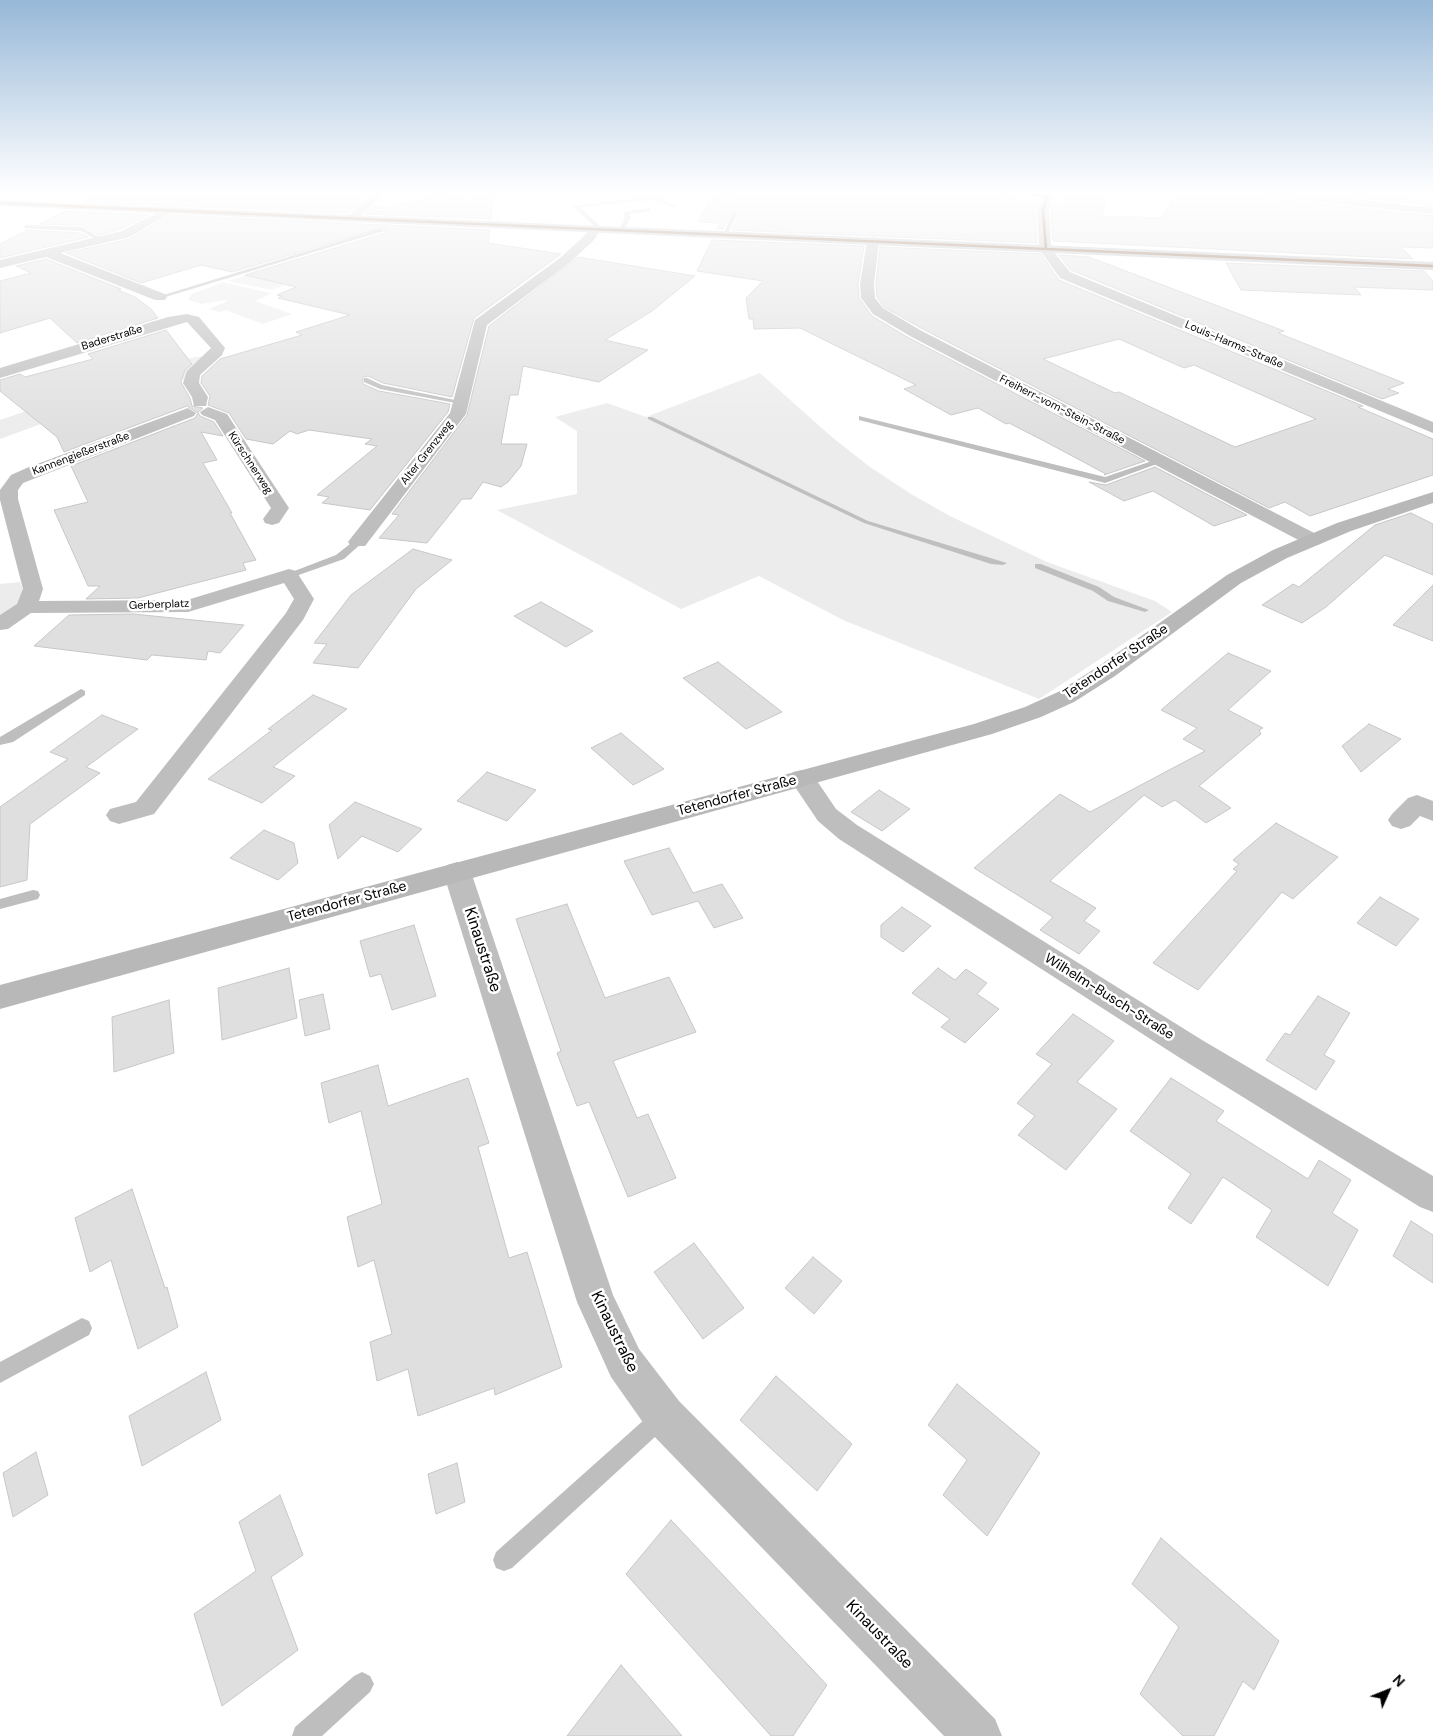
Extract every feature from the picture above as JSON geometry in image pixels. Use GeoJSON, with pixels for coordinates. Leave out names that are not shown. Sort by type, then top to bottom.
{"type":"FeatureCollection","features":[{"type":"Feature","properties":{"kind":"main road","name":"Tetendorfer Straße"},"geometry":{"type":"LineString","coordinates":[[0,997],[983,729],[1033,712],[1066,697],[1107,671],[1234,580],[1312,540],[1352,524],[1433,497]]}},
{"type":"Feature","properties":{"kind":"street"},"geometry":{"type":"LineString","coordinates":[[105,275],[160,297]]}},
{"type":"Feature","properties":{"kind":"street","name":"Alter Grenzweg"},"geometry":{"type":"LineString","coordinates":[[358,542],[458,414],[476,347],[480,323],[545,275]]}},
{"type":"Feature","properties":{"kind":"street","name":"Freiherr-vom-Stein-Straße"},"geometry":{"type":"LineString","coordinates":[[868,275],[868,298],[878,311],[915,334],[1312,540]]}},
{"type":"Feature","properties":{"kind":"street","name":"Louis-Harms-Straße"},"geometry":{"type":"LineString","coordinates":[[1067,275],[1433,428]]}},
{"type":"Feature","properties":{"kind":"street","name":"Baderstraße"},"geometry":{"type":"LineString","coordinates":[[0,373],[180,318],[194,320],[218,348],[217,352],[192,374],[191,383],[200,397],[199,409]]}},
{"type":"Feature","properties":{"kind":"street","name":"Kürschnerweg"},"geometry":{"type":"LineString","coordinates":[[199,409],[221,417],[280,508],[272,519]]}},
{"type":"Feature","properties":{"kind":"street","name":"Kannengießerstraße"},"geometry":{"type":"LineString","coordinates":[[26,607],[33,589],[9,499],[9,490],[17,480],[35,471],[199,409]]}},
{"type":"Feature","properties":{"kind":"street"},"geometry":{"type":"LineString","coordinates":[[119,815],[145,808],[295,615],[304,599],[289,575]]}},
{"type":"Feature","properties":{"kind":"street","name":"Gerberplatz"},"geometry":{"type":"LineString","coordinates":[[26,607],[188,606],[289,575]]}},
{"type":"Feature","properties":{"kind":"street"},"geometry":{"type":"LineString","coordinates":[[0,624],[26,607]]}},
{"type":"Feature","properties":{"kind":"street","name":"Wilhelm-Busch-Straße"},"geometry":{"type":"LineString","coordinates":[[802,778],[826,816],[848,832],[1191,1049],[1433,1195]]}},
{"type":"Feature","properties":{"kind":"street"},"geometry":{"type":"LineString","coordinates":[[1401,820],[1417,804],[1433,812]]}},
{"type":"Feature","properties":{"kind":"street","name":"Kinaustraße"},"geometry":{"type":"LineString","coordinates":[[457,872],[596,1302],[625,1363],[664,1416],[978,1736]]}},
{"type":"Feature","properties":{"kind":"lane"},"geometry":{"type":"LineString","coordinates":[[160,297],[233,275]]}},
{"type":"Feature","properties":{"kind":"lane"},"geometry":{"type":"LineString","coordinates":[[367,380],[380,387],[461,402]]}},
{"type":"Feature","properties":{"kind":"lane"},"geometry":{"type":"LineString","coordinates":[[862,418],[1104,480],[1161,461]]}},
{"type":"Feature","properties":{"kind":"lane"},"geometry":{"type":"LineString","coordinates":[[289,575],[340,557],[358,542]]}},
{"type":"Feature","properties":{"kind":"lane"},"geometry":{"type":"LineString","coordinates":[[0,741],[9,739],[81,693]]}},
{"type":"Feature","properties":{"kind":"lane"},"geometry":{"type":"LineString","coordinates":[[0,904],[33,896]]}},
{"type":"Feature","properties":{"kind":"lane"},"geometry":{"type":"LineString","coordinates":[[0,1373],[82,1328]]}},
{"type":"Feature","properties":{"kind":"lane"},"geometry":{"type":"LineString","coordinates":[[504,1560],[664,1416]]}},
{"type":"Feature","properties":{"kind":"lane"},"geometry":{"type":"LineString","coordinates":[[304,1736],[362,1684]]}},
{"type":"Feature","properties":{"kind":"shaded area"},"geometry":{"type":"Polygon","coordinates":[[[247,275],[275,275],[288,284],[272,290],[228,281],[247,275]]]}},
{"type":"Feature","properties":{"kind":"shaded area"},"geometry":{"type":"Polygon","coordinates":[[[223,282],[270,293],[255,301],[292,314],[263,324],[226,310],[220,312],[209,309],[226,302],[226,300],[202,304],[188,300],[192,294],[223,282]]]}},
{"type":"Feature","properties":{"kind":"shaded area"},"geometry":{"type":"Polygon","coordinates":[[[209,355],[187,379],[168,381],[101,402],[0,439],[0,420],[131,375],[185,359],[209,355]]]}},
{"type":"Feature","properties":{"kind":"shaded area"},"geometry":{"type":"Polygon","coordinates":[[[760,373],[833,438],[870,467],[911,494],[950,516],[1047,562],[1155,601],[1172,612],[1039,699],[843,620],[759,576],[681,609],[497,510],[577,494],[577,431],[555,417],[607,403],[646,417],[760,373]]]}},
{"type":"Feature","properties":{"kind":"shaded area"},"geometry":{"type":"Polygon","coordinates":[[[20,582],[24,593],[19,604],[0,617],[0,584],[20,582]]]}},
{"type":"Feature","properties":{"kind":"building"},"geometry":{"type":"Polygon","coordinates":[[[23,275],[86,275],[121,289],[118,290],[135,297],[151,309],[158,318],[77,343],[50,318],[0,333],[0,281],[23,275]]]}},
{"type":"Feature","properties":{"kind":"building"},"geometry":{"type":"Polygon","coordinates":[[[121,275],[168,275],[141,283],[121,275]]]}},
{"type":"Feature","properties":{"kind":"building"},"geometry":{"type":"Polygon","coordinates":[[[245,275],[532,275],[474,318],[452,397],[383,383],[368,376],[363,377],[363,384],[379,391],[450,404],[448,412],[370,510],[322,503],[329,497],[317,495],[377,446],[365,444],[372,439],[309,430],[297,434],[290,431],[273,444],[246,439],[229,413],[208,405],[210,396],[201,383],[202,376],[220,359],[302,335],[296,332],[350,315],[278,298],[282,296],[277,295],[296,287],[245,275]]]}},
{"type":"Feature","properties":{"kind":"building"},"geometry":{"type":"Polygon","coordinates":[[[555,275],[695,276],[652,311],[605,340],[648,350],[599,382],[523,366],[518,395],[510,395],[501,444],[527,444],[521,466],[508,482],[501,487],[483,482],[471,499],[462,499],[427,543],[379,538],[399,515],[392,514],[467,415],[489,326],[555,275]]]}},
{"type":"Feature","properties":{"kind":"building"},"geometry":{"type":"Polygon","coordinates":[[[723,275],[859,275],[859,298],[872,316],[909,338],[1145,461],[1104,475],[1106,474],[978,408],[951,415],[904,389],[916,385],[800,328],[754,329],[753,319],[749,319],[746,298],[763,281],[723,275]]]}},
{"type":"Feature","properties":{"kind":"building"},"geometry":{"type":"Polygon","coordinates":[[[877,275],[1056,275],[1059,280],[1363,406],[1358,407],[1433,439],[1433,475],[1310,516],[1285,502],[1269,508],[921,328],[884,307],[877,297],[877,275]],[[1119,339],[1043,359],[1115,393],[1119,392],[1235,447],[1316,419],[1194,365],[1184,368],[1119,339]]]}},
{"type":"Feature","properties":{"kind":"building"},"geometry":{"type":"Polygon","coordinates":[[[1083,275],[1136,275],[1284,331],[1278,333],[1404,383],[1388,389],[1399,393],[1382,399],[1083,275]]]}},
{"type":"Feature","properties":{"kind":"building"},"geometry":{"type":"Polygon","coordinates":[[[1233,275],[1428,275],[1433,281],[1433,290],[1354,287],[1361,295],[1241,290],[1233,275]]]}},
{"type":"Feature","properties":{"kind":"building"},"geometry":{"type":"Polygon","coordinates":[[[166,330],[192,364],[185,370],[181,382],[190,398],[192,406],[203,408],[198,412],[200,416],[214,422],[223,436],[201,432],[217,460],[203,463],[256,560],[243,563],[246,570],[138,598],[86,599],[100,586],[88,586],[54,510],[88,502],[71,466],[195,418],[198,413],[187,406],[64,452],[57,437],[0,391],[0,380],[20,374],[25,377],[93,359],[88,354],[166,330]]]}},
{"type":"Feature","properties":{"kind":"building"},"geometry":{"type":"Polygon","coordinates":[[[1155,467],[1247,515],[1214,526],[1153,491],[1124,501],[1089,482],[1106,485],[1155,467]]]}},
{"type":"Feature","properties":{"kind":"building"},"geometry":{"type":"Polygon","coordinates":[[[1411,513],[1433,524],[1433,575],[1385,555],[1326,607],[1302,623],[1262,605],[1293,584],[1299,587],[1375,525],[1411,513]]]}},
{"type":"Feature","properties":{"kind":"building"},"geometry":{"type":"Polygon","coordinates":[[[413,549],[452,560],[416,589],[358,668],[313,663],[327,644],[314,643],[351,595],[413,549]]]}},
{"type":"Feature","properties":{"kind":"building"},"geometry":{"type":"Polygon","coordinates":[[[1433,585],[1433,641],[1393,625],[1433,585]]]}},
{"type":"Feature","properties":{"kind":"building"},"geometry":{"type":"Polygon","coordinates":[[[541,602],[593,631],[566,647],[514,616],[541,602]]]}},
{"type":"Feature","properties":{"kind":"building"},"geometry":{"type":"Polygon","coordinates":[[[133,614],[244,625],[220,653],[208,651],[206,660],[152,655],[147,660],[34,646],[69,615],[133,614]]]}},
{"type":"Feature","properties":{"kind":"building"},"geometry":{"type":"Polygon","coordinates":[[[1228,653],[1271,671],[1228,710],[1263,728],[1259,730],[1261,734],[1199,786],[1231,808],[1206,823],[1175,800],[1162,807],[1144,795],[1050,881],[1096,908],[1084,921],[1100,931],[1079,954],[1040,930],[1053,917],[974,868],[1060,794],[1090,812],[1205,751],[1183,739],[1197,728],[1161,710],[1228,653]]]}},
{"type":"Feature","properties":{"kind":"building"},"geometry":{"type":"Polygon","coordinates":[[[718,662],[782,712],[746,729],[683,678],[718,662]]]}},
{"type":"Feature","properties":{"kind":"building"},"geometry":{"type":"Polygon","coordinates":[[[313,695],[347,709],[273,767],[295,776],[262,803],[208,779],[272,730],[268,729],[313,695]]]}},
{"type":"Feature","properties":{"kind":"building"},"geometry":{"type":"Polygon","coordinates":[[[102,715],[138,729],[86,767],[100,773],[30,824],[27,880],[0,887],[0,807],[68,759],[50,752],[102,715]]]}},
{"type":"Feature","properties":{"kind":"building"},"geometry":{"type":"Polygon","coordinates":[[[1369,724],[1401,739],[1361,772],[1342,746],[1369,724]]]}},
{"type":"Feature","properties":{"kind":"building"},"geometry":{"type":"Polygon","coordinates":[[[621,733],[664,769],[633,785],[591,748],[621,733]]]}},
{"type":"Feature","properties":{"kind":"building"},"geometry":{"type":"Polygon","coordinates":[[[487,772],[536,790],[507,821],[457,801],[487,772]]]}},
{"type":"Feature","properties":{"kind":"building"},"geometry":{"type":"Polygon","coordinates":[[[879,790],[910,809],[882,831],[851,812],[879,790]]]}},
{"type":"Feature","properties":{"kind":"building"},"geometry":{"type":"Polygon","coordinates":[[[355,802],[422,829],[398,852],[362,836],[338,859],[329,825],[355,802]]]}},
{"type":"Feature","properties":{"kind":"building"},"geometry":{"type":"Polygon","coordinates":[[[1276,823],[1338,857],[1293,899],[1282,892],[1198,990],[1153,963],[1237,871],[1233,869],[1239,864],[1233,860],[1276,823]]]}},
{"type":"Feature","properties":{"kind":"building"},"geometry":{"type":"Polygon","coordinates":[[[264,830],[294,843],[298,863],[278,880],[230,858],[264,830]]]}},
{"type":"Feature","properties":{"kind":"building"},"geometry":{"type":"Polygon","coordinates":[[[669,848],[693,893],[722,884],[743,918],[714,928],[698,901],[652,915],[624,861],[669,848]]]}},
{"type":"Feature","properties":{"kind":"building"},"geometry":{"type":"Polygon","coordinates":[[[1380,897],[1419,919],[1396,946],[1357,923],[1380,897]]]}},
{"type":"Feature","properties":{"kind":"building"},"geometry":{"type":"Polygon","coordinates":[[[567,904],[605,998],[669,977],[696,1032],[613,1061],[637,1118],[648,1114],[676,1178],[628,1197],[589,1102],[577,1106],[557,1053],[561,1051],[516,919],[567,904]]]}},
{"type":"Feature","properties":{"kind":"building"},"geometry":{"type":"Polygon","coordinates":[[[902,907],[931,926],[903,952],[881,937],[881,925],[902,907]]]}},
{"type":"Feature","properties":{"kind":"building"},"geometry":{"type":"Polygon","coordinates":[[[414,925],[436,996],[392,1010],[381,974],[370,977],[360,941],[414,925]]]}},
{"type":"Feature","properties":{"kind":"building"},"geometry":{"type":"Polygon","coordinates":[[[289,968],[297,1018],[222,1040],[218,988],[289,968]]]}},
{"type":"Feature","properties":{"kind":"building"},"geometry":{"type":"Polygon","coordinates":[[[938,968],[955,980],[966,969],[987,983],[977,994],[999,1009],[965,1043],[941,1027],[950,1019],[912,993],[938,968]]]}},
{"type":"Feature","properties":{"kind":"building"},"geometry":{"type":"Polygon","coordinates":[[[323,994],[330,1029],[305,1036],[299,1000],[323,994]]]}},
{"type":"Feature","properties":{"kind":"building"},"geometry":{"type":"Polygon","coordinates":[[[1318,996],[1350,1013],[1324,1055],[1335,1061],[1316,1090],[1266,1060],[1285,1033],[1290,1035],[1318,996]]]}},
{"type":"Feature","properties":{"kind":"building"},"geometry":{"type":"Polygon","coordinates":[[[169,1000],[174,1053],[114,1072],[112,1017],[169,1000]]]}},
{"type":"Feature","properties":{"kind":"building"},"geometry":{"type":"Polygon","coordinates":[[[1073,1014],[1114,1041],[1077,1082],[1117,1109],[1066,1170],[1018,1135],[1035,1116],[1017,1103],[1052,1064],[1036,1054],[1073,1014]]]}},
{"type":"Feature","properties":{"kind":"building"},"geometry":{"type":"Polygon","coordinates":[[[378,1065],[388,1106],[468,1078],[489,1143],[478,1147],[509,1258],[527,1252],[562,1367],[495,1395],[494,1388],[418,1416],[408,1369],[377,1381],[370,1342],[392,1334],[374,1260],[358,1267],[347,1217],[382,1204],[361,1111],[329,1123],[321,1083],[378,1065]]]}},
{"type":"Feature","properties":{"kind":"building"},"geometry":{"type":"Polygon","coordinates":[[[1171,1078],[1224,1111],[1216,1121],[1308,1179],[1319,1160],[1351,1180],[1332,1213],[1358,1230],[1328,1286],[1256,1237],[1272,1210],[1223,1177],[1191,1224],[1168,1208],[1191,1174],[1130,1131],[1171,1078]]]}},
{"type":"Feature","properties":{"kind":"building"},"geometry":{"type":"Polygon","coordinates":[[[132,1189],[165,1288],[167,1287],[178,1327],[138,1349],[111,1260],[90,1272],[75,1218],[132,1189]]]}},
{"type":"Feature","properties":{"kind":"building"},"geometry":{"type":"Polygon","coordinates":[[[1411,1221],[1433,1235],[1433,1283],[1393,1256],[1411,1221]]]}},
{"type":"Feature","properties":{"kind":"building"},"geometry":{"type":"Polygon","coordinates":[[[694,1243],[744,1308],[703,1339],[654,1272],[694,1243]]]}},
{"type":"Feature","properties":{"kind":"building"},"geometry":{"type":"Polygon","coordinates":[[[813,1257],[842,1281],[814,1314],[785,1288],[813,1257]]]}},
{"type":"Feature","properties":{"kind":"building"},"geometry":{"type":"Polygon","coordinates":[[[206,1372],[221,1420],[142,1466],[129,1416],[206,1372]]]}},
{"type":"Feature","properties":{"kind":"building"},"geometry":{"type":"Polygon","coordinates":[[[776,1376],[852,1444],[817,1491],[740,1420],[776,1376]]]}},
{"type":"Feature","properties":{"kind":"building"},"geometry":{"type":"Polygon","coordinates":[[[957,1384],[1040,1453],[987,1536],[943,1495],[967,1460],[928,1425],[957,1384]]]}},
{"type":"Feature","properties":{"kind":"building"},"geometry":{"type":"Polygon","coordinates":[[[36,1452],[48,1495],[13,1517],[3,1473],[36,1452]]]}},
{"type":"Feature","properties":{"kind":"building"},"geometry":{"type":"Polygon","coordinates":[[[457,1463],[465,1502],[436,1514],[428,1474],[457,1463]]]}},
{"type":"Feature","properties":{"kind":"building"},"geometry":{"type":"Polygon","coordinates":[[[280,1495],[303,1555],[271,1577],[298,1650],[222,1706],[194,1614],[256,1571],[239,1522],[280,1495]]]}},
{"type":"Feature","properties":{"kind":"building"},"geometry":{"type":"Polygon","coordinates":[[[671,1520],[827,1685],[793,1736],[771,1736],[626,1574],[671,1520]]]}},
{"type":"Feature","properties":{"kind":"building"},"geometry":{"type":"Polygon","coordinates":[[[1161,1538],[1279,1641],[1254,1690],[1243,1681],[1214,1736],[1183,1736],[1140,1694],[1179,1627],[1132,1584],[1161,1538]]]}},
{"type":"Feature","properties":{"kind":"building"},"geometry":{"type":"Polygon","coordinates":[[[621,1665],[682,1736],[567,1736],[621,1665]]]}},
{"type":"Feature","properties":{"kind":"waterway"},"geometry":{"type":"LineString","coordinates":[[650,418],[866,522],[994,562],[1003,563]]}},
{"type":"Feature","properties":{"kind":"waterway"},"geometry":{"type":"LineString","coordinates":[[1038,566],[1096,589],[1111,599],[1145,610]]}}]}
